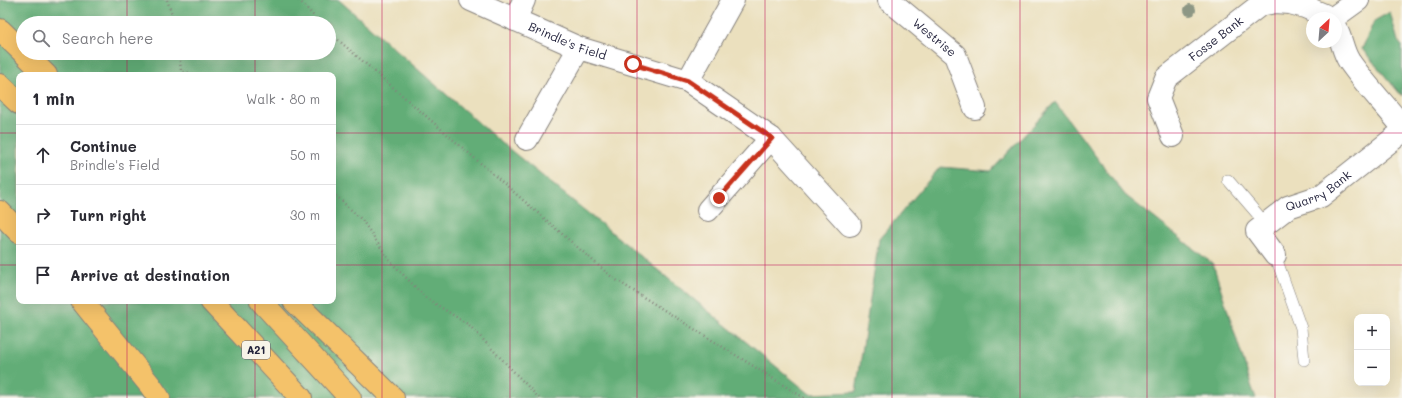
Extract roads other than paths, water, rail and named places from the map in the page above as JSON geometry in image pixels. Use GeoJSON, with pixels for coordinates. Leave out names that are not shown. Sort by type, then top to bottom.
{"type":"FeatureCollection","features":[{"type":"Feature","properties":{"kind":"highway"},"geometry":{"type":"LineString","coordinates":[[0,30],[16,46]]}},
{"type":"Feature","properties":{"kind":"highway"},"geometry":{"type":"LineString","coordinates":[[30,60],[43,72]]}},
{"type":"Feature","properties":{"kind":"highway"},"geometry":{"type":"LineString","coordinates":[[0,84],[16,100]]}},
{"type":"Feature","properties":{"kind":"highway"},"geometry":{"type":"LineString","coordinates":[[0,212],[16,229]]}},
{"type":"Feature","properties":{"kind":"highway"},"geometry":{"type":"LineString","coordinates":[[84,304],[150,384],[159,398]]}},
{"type":"Feature","properties":{"kind":"highway","name":"A21"},"geometry":{"type":"LineString","coordinates":[[214,304],[301,398]]}},
{"type":"Feature","properties":{"kind":"highway"},"geometry":{"type":"LineString","coordinates":[[264,304],[350,398]]}},
{"type":"Feature","properties":{"kind":"highway"},"geometry":{"type":"LineString","coordinates":[[297,304],[393,398]]}},
{"type":"Feature","properties":{"kind":"street","name":"Brindle's Field"},"geometry":{"type":"LineString","coordinates":[[471,0],[579,48],[688,81],[772,138],[850,225]]}},
{"type":"Feature","properties":{"kind":"street"},"geometry":{"type":"LineString","coordinates":[[515,20],[524,0]]}},
{"type":"Feature","properties":{"kind":"street"},"geometry":{"type":"LineString","coordinates":[[688,81],[733,0]]}},
{"type":"Feature","properties":{"kind":"street","name":"Westrise"},"geometry":{"type":"LineString","coordinates":[[890,0],[955,55],[975,108]]}},
{"type":"Feature","properties":{"kind":"street"},"geometry":{"type":"LineString","coordinates":[[1341,12],[1358,0]]}},
{"type":"Feature","properties":{"kind":"street","name":"Fosse Bank"},"geometry":{"type":"LineString","coordinates":[[1174,136],[1158,98],[1166,78],[1260,5],[1275,2],[1290,3],[1317,12]]}},
{"type":"Feature","properties":{"kind":"street"},"geometry":{"type":"LineString","coordinates":[[526,139],[579,48]]}},
{"type":"Feature","properties":{"kind":"street"},"geometry":{"type":"LineString","coordinates":[[1342,48],[1349,60],[1402,126]]}},
{"type":"Feature","properties":{"kind":"street","name":"Quarry Bank"},"geometry":{"type":"LineString","coordinates":[[1266,224],[1288,208],[1321,196],[1402,132]]}},
{"type":"Feature","properties":{"kind":"street"},"geometry":{"type":"LineString","coordinates":[[708,210],[772,138]]}},
{"type":"Feature","properties":{"kind":"street"},"geometry":{"type":"LineString","coordinates":[[1266,224],[1257,231],[1275,255]]}},
{"type":"Feature","properties":{"kind":"lane"},"geometry":{"type":"LineString","coordinates":[[1228,180],[1266,224]]}},
{"type":"Feature","properties":{"kind":"lane"},"geometry":{"type":"LineString","coordinates":[[1275,255],[1301,328],[1304,360]]}}]}
